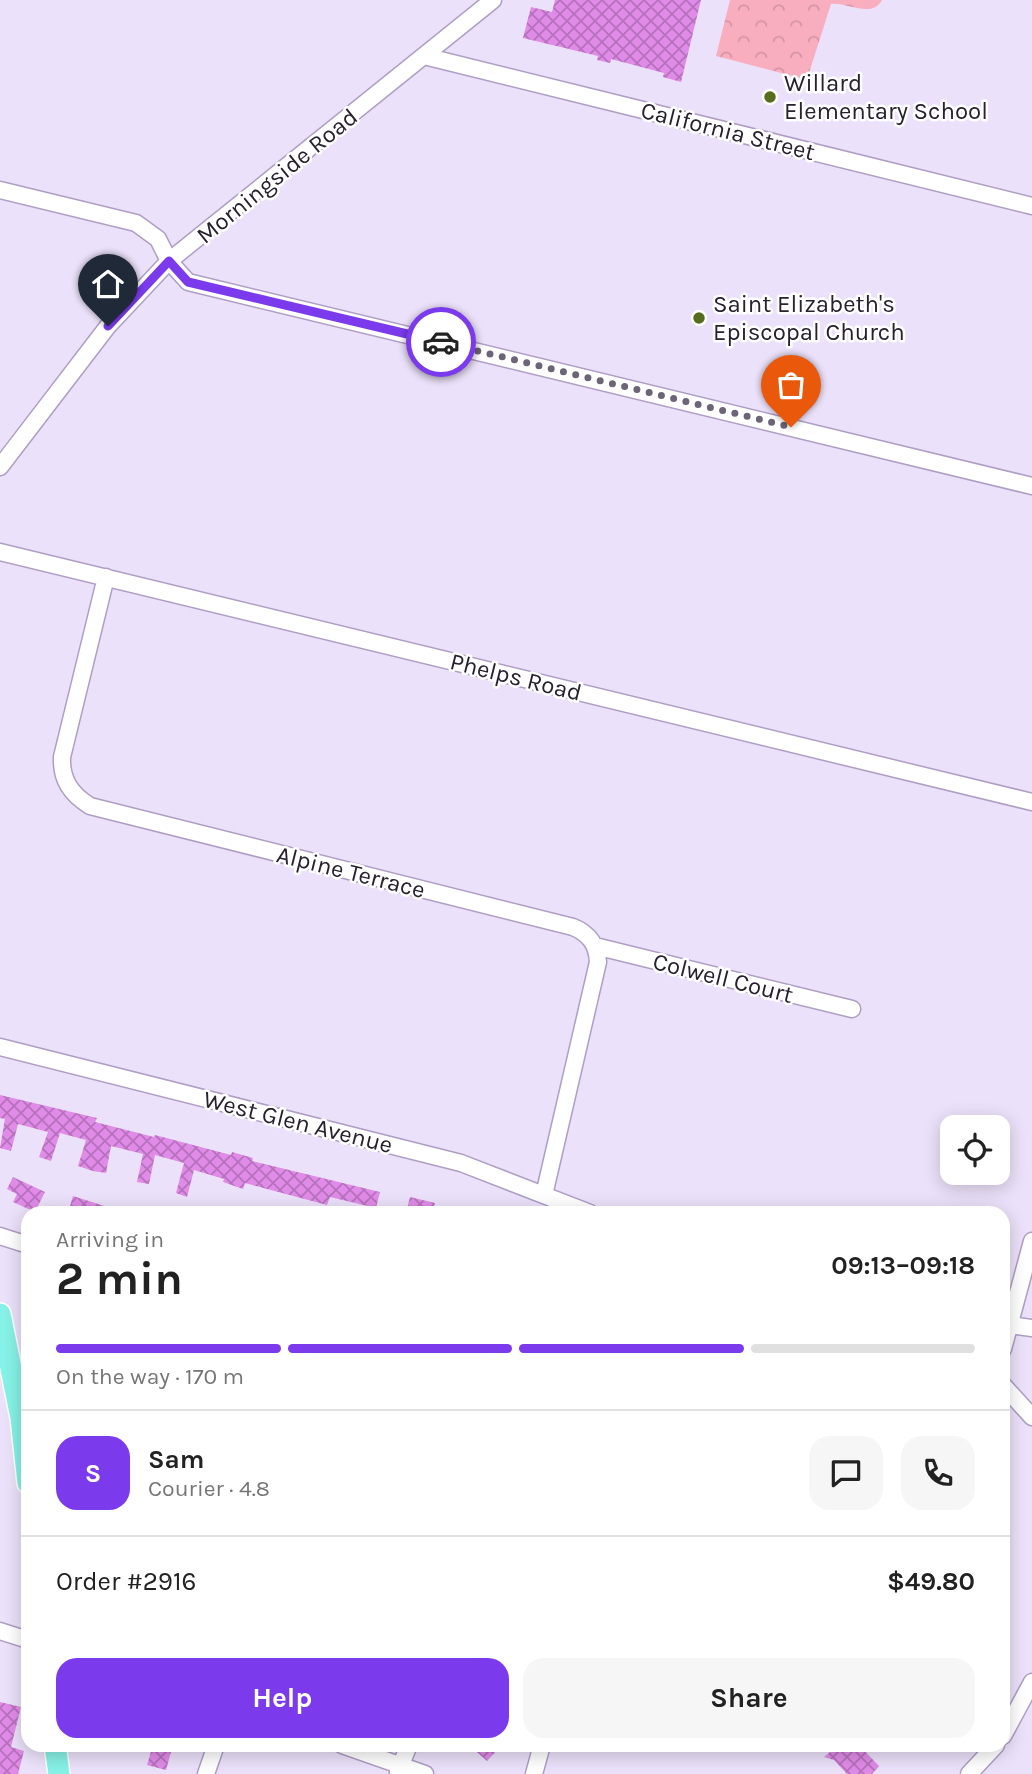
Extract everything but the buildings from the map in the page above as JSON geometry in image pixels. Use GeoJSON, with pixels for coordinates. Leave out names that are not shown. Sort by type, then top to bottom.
{"type":"FeatureCollection","features":[{"type":"Feature","properties":{"kind":"main road"},"geometry":{"type":"LineString","coordinates":[[0,1314],[21,1421]]}},
{"type":"Feature","properties":{"kind":"main road"},"geometry":{"type":"LineString","coordinates":[[56,1752],[58,1774]]}},
{"type":"Feature","properties":{"kind":"street","name":"Morningside Road"},"geometry":{"type":"LineString","coordinates":[[0,467],[108,326],[169,261],[493,0]]}},
{"type":"Feature","properties":{"kind":"street","name":"California Street"},"geometry":{"type":"LineString","coordinates":[[424,56],[1032,206]]}},
{"type":"Feature","properties":{"kind":"street"},"geometry":{"type":"LineString","coordinates":[[0,190],[135,223],[158,239],[169,261],[188,282],[1032,486]]}},
{"type":"Feature","properties":{"kind":"street","name":"Phelps Road"},"geometry":{"type":"LineString","coordinates":[[0,552],[1032,802]]}},
{"type":"Feature","properties":{"kind":"street","name":"Alpine Terrace"},"geometry":{"type":"LineString","coordinates":[[106,577],[62,757],[63,776],[78,799],[90,806],[573,927],[590,937],[595,946]]}},
{"type":"Feature","properties":{"kind":"street"},"geometry":{"type":"LineString","coordinates":[[544,1195],[598,962],[595,946]]}},
{"type":"Feature","properties":{"kind":"street","name":"Colwell Court"},"geometry":{"type":"LineString","coordinates":[[595,946],[852,1009]]}},
{"type":"Feature","properties":{"kind":"street","name":"West Glen Avenue"},"geometry":{"type":"LineString","coordinates":[[0,1047],[461,1163],[572,1206]]}},
{"type":"Feature","properties":{"kind":"street"},"geometry":{"type":"LineString","coordinates":[[0,1236],[21,1243]]}},
{"type":"Feature","properties":{"kind":"street"},"geometry":{"type":"LineString","coordinates":[[1032,1241],[1010,1325],[1032,1328]]}},
{"type":"Feature","properties":{"kind":"street"},"geometry":{"type":"LineString","coordinates":[[1010,1393],[1032,1417]]}},
{"type":"Feature","properties":{"kind":"street"},"geometry":{"type":"LineString","coordinates":[[0,1631],[21,1638]]}},
{"type":"Feature","properties":{"kind":"street"},"geometry":{"type":"LineString","coordinates":[[1010,1723],[1032,1682]]}},
{"type":"Feature","properties":{"kind":"street"},"geometry":{"type":"LineString","coordinates":[[206,1774],[214,1752]]}},
{"type":"Feature","properties":{"kind":"street"},"geometry":{"type":"LineString","coordinates":[[359,1752],[399,1769],[425,1774]]}},
{"type":"Feature","properties":{"kind":"street"},"geometry":{"type":"LineString","coordinates":[[399,1769],[406,1752]]}},
{"type":"Feature","properties":{"kind":"street"},"geometry":{"type":"LineString","coordinates":[[534,1774],[540,1752]]}},
{"type":"Feature","properties":{"kind":"street"},"geometry":{"type":"LineString","coordinates":[[969,1774],[989,1752]]}},
{"type":"Feature","properties":{"kind":"green space"},"geometry":{"type":"Polygon","coordinates":[[[730,0],[882,0],[878,6],[866,9],[831,4],[809,73],[804,79],[716,56],[730,0]]]}},
{"type":"Feature","properties":{"kind":"way so far"},"geometry":{"type":"LineString","coordinates":[[441,342],[791,427]]}},
{"type":"Feature","properties":{"kind":"place","name":"Willard Elementary School"},"geometry":{"type":"Point","coordinates":[770,97]}},
{"type":"Feature","properties":{"kind":"place","name":"Saint Elizabeth's Episcopal Church"},"geometry":{"type":"Point","coordinates":[699,318]}},
{"type":"Feature","properties":{"kind":"route"},"geometry":{"type":"LineString","coordinates":[[108,326],[169,261],[188,282],[441,342]]}}]}
